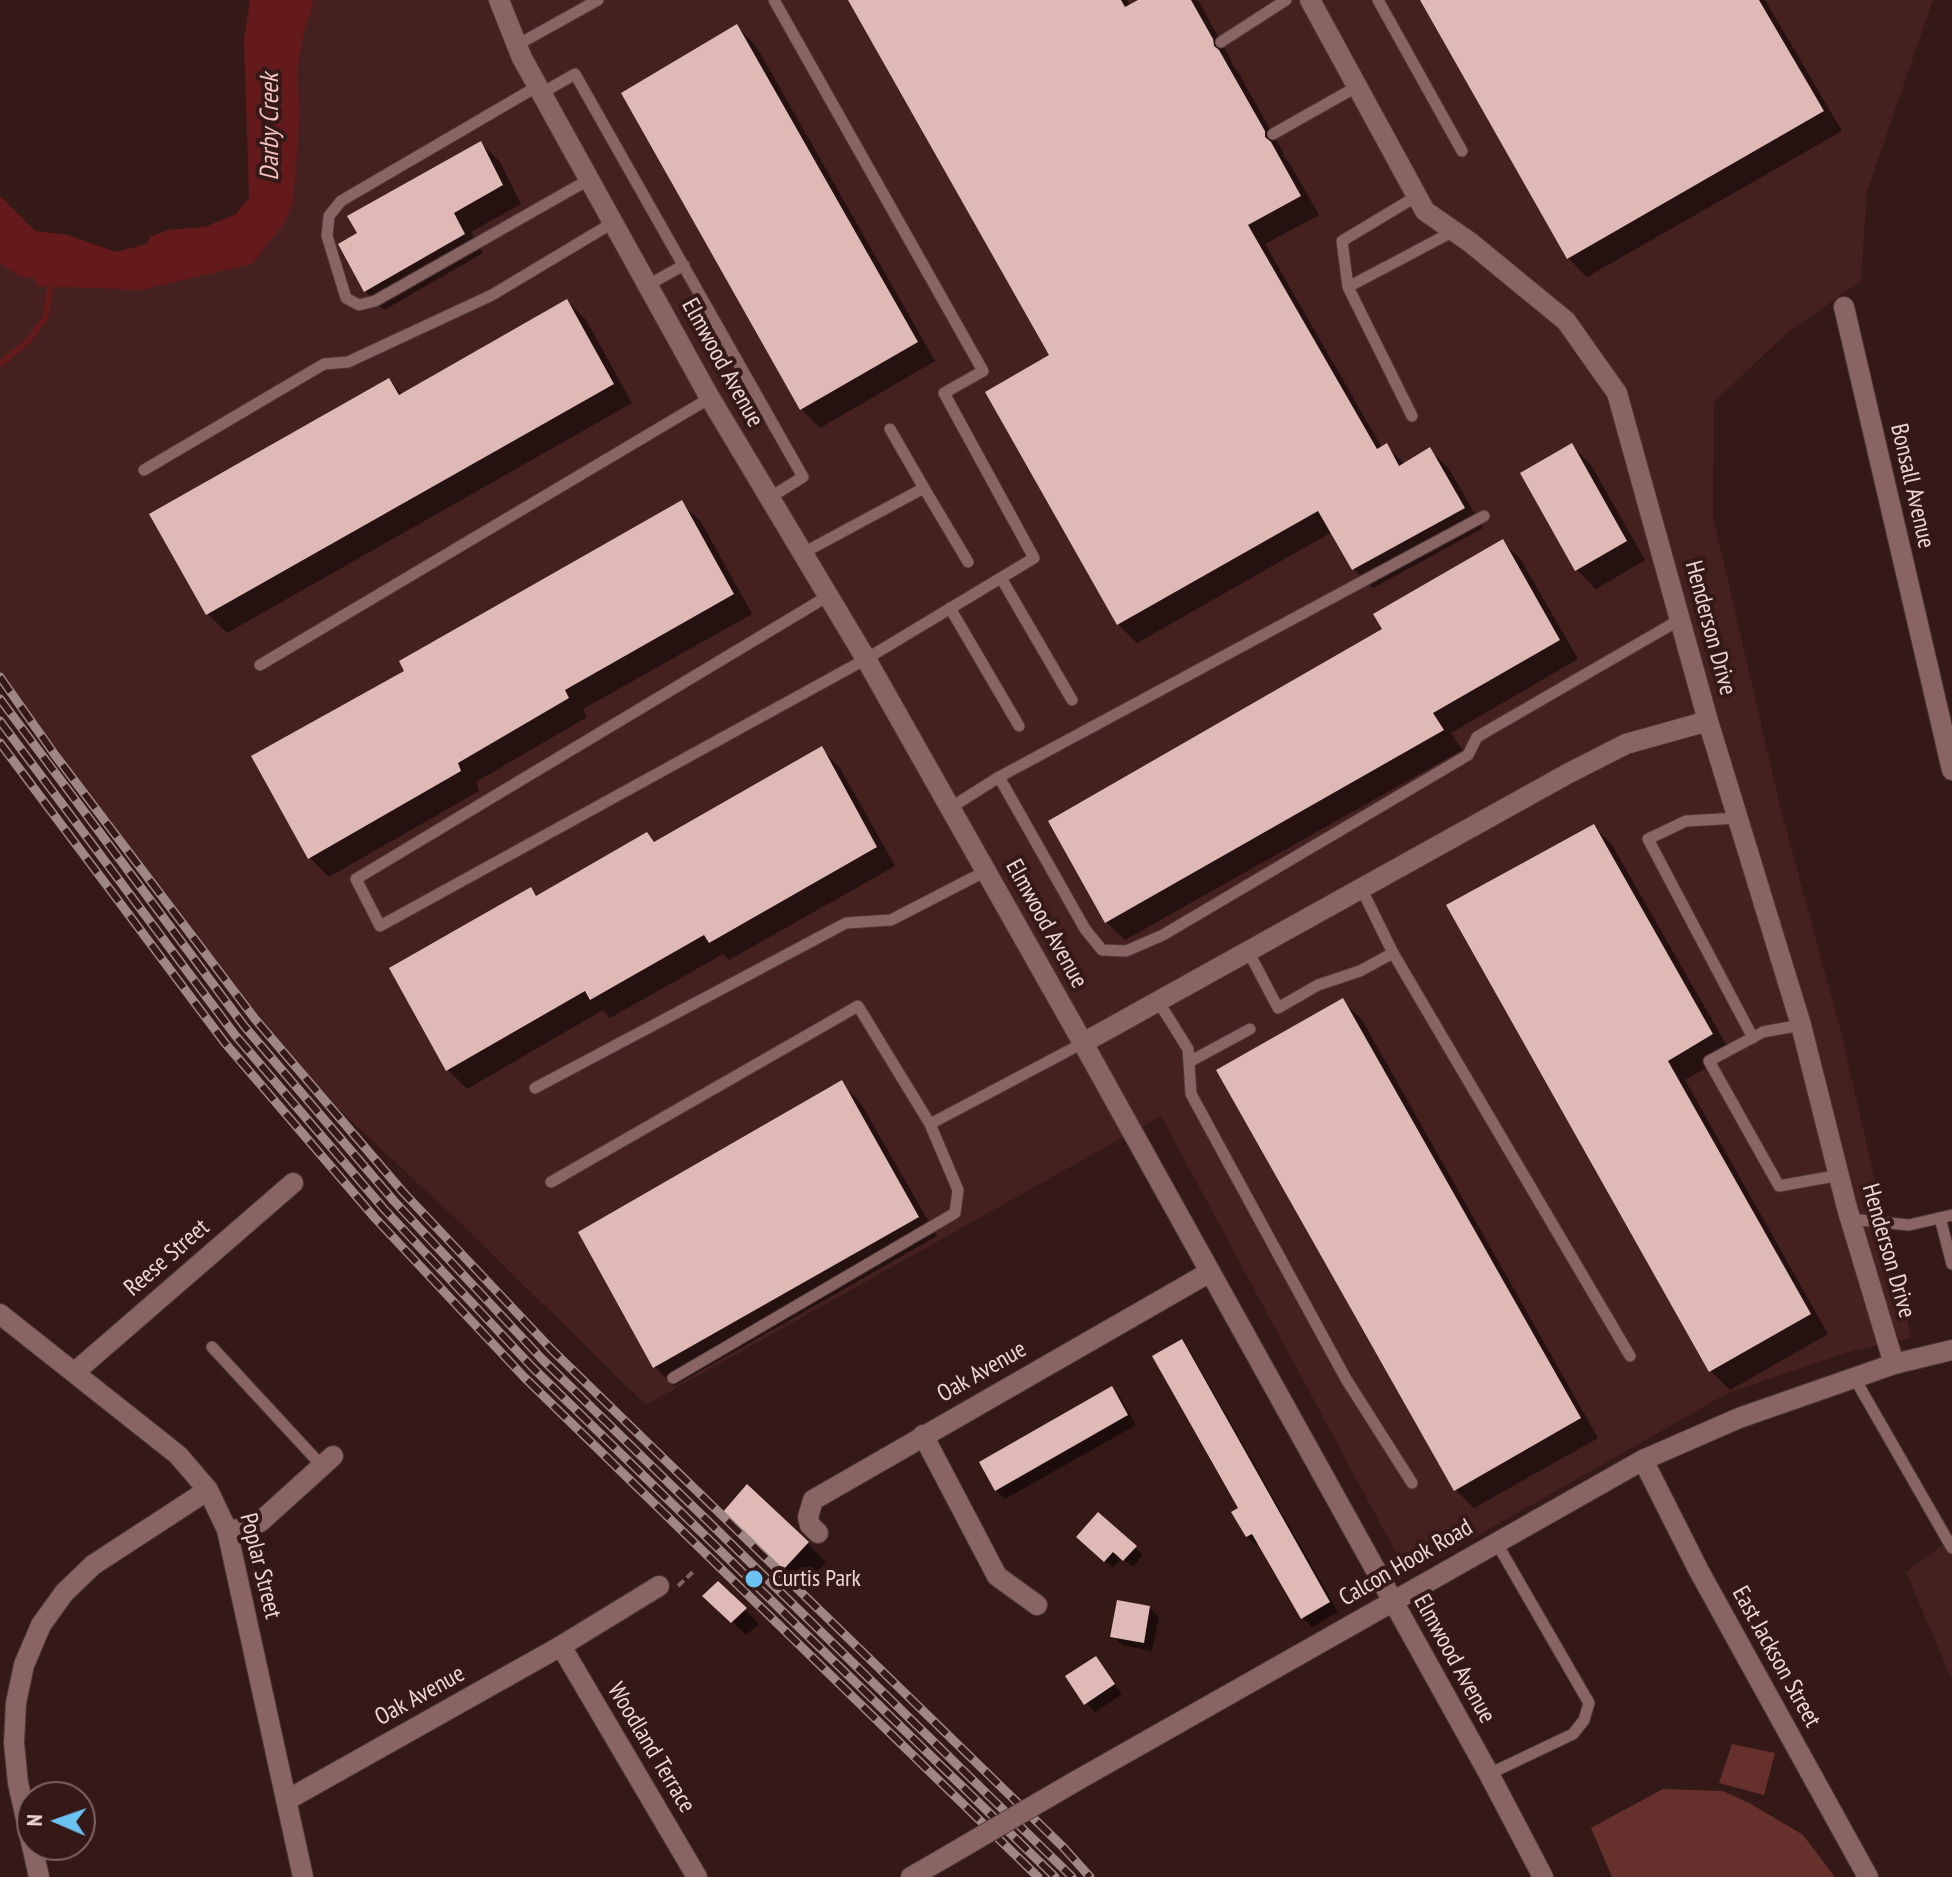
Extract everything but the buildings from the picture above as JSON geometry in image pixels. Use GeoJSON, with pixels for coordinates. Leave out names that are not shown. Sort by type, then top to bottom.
{"type":"FeatureCollection","features":[{"type":"Feature","properties":{"kind":"street","name":"Henderson Drive"},"geometry":{"type":"LineString","coordinates":[[1310,0],[1425,211],[1566,321],[1617,393],[1708,721],[1801,1025],[1850,1219],[1894,1364]]}},
{"type":"Feature","properties":{"kind":"street","name":"Elmwood Avenue"},"geometry":{"type":"LineString","coordinates":[[505,2],[517,45],[540,90],[710,398],[866,659],[1083,1043],[1489,1774],[1543,1877]]}},
{"type":"Feature","properties":{"kind":"street","name":"Bonsall Avenue"},"geometry":{"type":"LineString","coordinates":[[1844,307],[1952,770]]}},
{"type":"Feature","properties":{"kind":"street"},"geometry":{"type":"LineString","coordinates":[[1083,1043],[1569,773],[1626,744],[1708,721]]}},
{"type":"Feature","properties":{"kind":"street","name":"Reese Street"},"geometry":{"type":"LineString","coordinates":[[75,1372],[293,1183]]}},
{"type":"Feature","properties":{"kind":"street","name":"Oak Avenue"},"geometry":{"type":"LineString","coordinates":[[818,1533],[810,1525],[808,1517],[813,1500],[1210,1272]]}},
{"type":"Feature","properties":{"kind":"street","name":"Poplar Street"},"geometry":{"type":"LineString","coordinates":[[0,1314],[178,1455],[208,1490],[227,1530],[303,1877]]}},
{"type":"Feature","properties":{"kind":"street","name":"Calcon Hook Road"},"geometry":{"type":"LineString","coordinates":[[911,1877],[1643,1460],[1739,1418],[1894,1364],[1952,1350]]}},
{"type":"Feature","properties":{"kind":"street"},"geometry":{"type":"LineString","coordinates":[[923,1435],[997,1576],[1037,1605]]}},
{"type":"Feature","properties":{"kind":"street","name":"East Jackson Street"},"geometry":{"type":"LineString","coordinates":[[1643,1460],[1699,1571],[1868,1877]]}},
{"type":"Feature","properties":{"kind":"street"},"geometry":{"type":"LineString","coordinates":[[227,1530],[243,1529],[260,1522],[327,1461]]}},
{"type":"Feature","properties":{"kind":"street"},"geometry":{"type":"LineString","coordinates":[[39,1877],[18,1783],[14,1743],[16,1703],[24,1665],[41,1625],[64,1593],[93,1565],[208,1490]]}},
{"type":"Feature","properties":{"kind":"street","name":"Oak Avenue"},"geometry":{"type":"LineString","coordinates":[[287,1800],[561,1646],[659,1586]]}},
{"type":"Feature","properties":{"kind":"street","name":"Woodland Terrace"},"geometry":{"type":"LineString","coordinates":[[561,1646],[697,1877]]}},
{"type":"Feature","properties":{"kind":"lane"},"geometry":{"type":"LineString","coordinates":[[517,45],[598,0]]}},
{"type":"Feature","properties":{"kind":"lane"},"geometry":{"type":"LineString","coordinates":[[774,0],[983,371],[944,393],[1034,558],[866,659],[380,926],[356,879],[828,596]]}},
{"type":"Feature","properties":{"kind":"lane"},"geometry":{"type":"LineString","coordinates":[[1221,42],[1286,0]]}},
{"type":"Feature","properties":{"kind":"lane"},"geometry":{"type":"LineString","coordinates":[[1378,0],[1462,151]]}},
{"type":"Feature","properties":{"kind":"lane"},"geometry":{"type":"LineString","coordinates":[[590,179],[375,301],[359,305],[346,298],[327,236],[329,216],[341,201],[540,90],[575,74],[803,477],[769,498]]}},
{"type":"Feature","properties":{"kind":"lane"},"geometry":{"type":"LineString","coordinates":[[1273,134],[1358,86]]}},
{"type":"Feature","properties":{"kind":"lane"},"geometry":{"type":"LineString","coordinates":[[1412,416],[1348,287],[1342,241],[1417,196]]}},
{"type":"Feature","properties":{"kind":"lane"},"geometry":{"type":"LineString","coordinates":[[144,470],[324,364],[348,362],[492,295],[614,222]]}},
{"type":"Feature","properties":{"kind":"lane"},"geometry":{"type":"LineString","coordinates":[[1348,287],[1454,231]]}},
{"type":"Feature","properties":{"kind":"lane"},"geometry":{"type":"LineString","coordinates":[[648,285],[684,265]]}},
{"type":"Feature","properties":{"kind":"lane"},"geometry":{"type":"LineString","coordinates":[[260,665],[710,398]]}},
{"type":"Feature","properties":{"kind":"lane"},"geometry":{"type":"LineString","coordinates":[[890,429],[968,562]]}},
{"type":"Feature","properties":{"kind":"lane"},"geometry":{"type":"LineString","coordinates":[[803,553],[924,488]]}},
{"type":"Feature","properties":{"kind":"lane"},"geometry":{"type":"LineString","coordinates":[[950,808],[999,777],[1484,516]]}},
{"type":"Feature","properties":{"kind":"lane"},"geometry":{"type":"LineString","coordinates":[[1001,578],[1072,700]]}},
{"type":"Feature","properties":{"kind":"lane"},"geometry":{"type":"LineString","coordinates":[[950,608],[1019,726]]}},
{"type":"Feature","properties":{"kind":"lane"},"geometry":{"type":"LineString","coordinates":[[999,777],[1085,929],[1102,950],[1126,951],[1163,935],[1468,755],[1477,737],[1681,619]]}},
{"type":"Feature","properties":{"kind":"lane"},"geometry":{"type":"LineString","coordinates":[[1738,818],[1686,821],[1648,839],[1753,1038]]}},
{"type":"Feature","properties":{"kind":"lane"},"geometry":{"type":"LineString","coordinates":[[535,1088],[846,923],[891,920],[986,871]]}},
{"type":"Feature","properties":{"kind":"lane"},"geometry":{"type":"LineString","coordinates":[[1361,888],[1393,953],[1630,1356]]}},
{"type":"Feature","properties":{"kind":"lane"},"geometry":{"type":"LineString","coordinates":[[1248,951],[1278,1008],[1318,985],[1360,971],[1393,953]]}},
{"type":"Feature","properties":{"kind":"lane"},"geometry":{"type":"LineString","coordinates":[[1158,1001],[1188,1049],[1191,1094],[1346,1379],[1412,1483]]}},
{"type":"Feature","properties":{"kind":"lane"},"geometry":{"type":"LineString","coordinates":[[551,1182],[858,1006],[930,1124],[958,1190],[955,1213],[673,1378]]}},
{"type":"Feature","properties":{"kind":"lane"},"geometry":{"type":"LineString","coordinates":[[1801,1025],[1763,1032],[1709,1061],[1779,1186],[1840,1175]]}},
{"type":"Feature","properties":{"kind":"lane"},"geometry":{"type":"LineString","coordinates":[[1189,1062],[1250,1029]]}},
{"type":"Feature","properties":{"kind":"lane"},"geometry":{"type":"LineString","coordinates":[[930,1124],[1083,1043]]}},
{"type":"Feature","properties":{"kind":"lane"},"geometry":{"type":"LineString","coordinates":[[1850,1219],[1909,1225],[1946,1217],[1952,1264]]}},
{"type":"Feature","properties":{"kind":"lane"},"geometry":{"type":"LineString","coordinates":[[212,1347],[327,1461]]}},
{"type":"Feature","properties":{"kind":"lane"},"geometry":{"type":"LineString","coordinates":[[1855,1379],[1952,1548]]}},
{"type":"Feature","properties":{"kind":"lane"},"geometry":{"type":"LineString","coordinates":[[1489,1774],[1573,1734],[1584,1720],[1589,1703],[1496,1542]]}},
{"type":"Feature","properties":{"kind":"shaded area"},"geometry":{"type":"Polygon","coordinates":[[[280,0],[1933,0],[1867,191],[1861,281],[1786,334],[1714,402],[1713,516],[1781,810],[1841,1032],[1911,1338],[1852,1351],[1728,1393],[1408,1575],[1161,1116],[646,1405],[454,1217],[305,1078],[183,924],[49,745],[0,673],[0,236],[115,262],[271,209],[280,0]]]}},
{"type":"Feature","properties":{"kind":"shaded area"},"geometry":{"type":"Polygon","coordinates":[[[1952,1538],[1952,1680],[1906,1572],[1952,1538]]]}},
{"type":"Feature","properties":{"kind":"shaded area"},"geometry":{"type":"Polygon","coordinates":[[[1732,1744],[1775,1753],[1764,1795],[1719,1783],[1732,1744]]]}},
{"type":"Feature","properties":{"kind":"shaded area"},"geometry":{"type":"Polygon","coordinates":[[[1663,1789],[1723,1791],[1751,1804],[1803,1835],[1835,1877],[1612,1877],[1591,1828],[1663,1789]]]}},
{"type":"Feature","properties":{"kind":"water","name":"Darby Creek"},"geometry":{"type":"Polygon","coordinates":[[[250,0],[314,0],[304,32],[297,73],[300,114],[293,203],[284,224],[252,264],[141,290],[38,286],[33,278],[19,276],[0,263],[0,196],[35,231],[68,235],[116,252],[147,244],[150,237],[168,230],[205,227],[236,214],[249,197],[244,40],[250,0]]]}},
{"type":"Feature","properties":{"kind":"waterway"},"geometry":{"type":"LineString","coordinates":[[0,364],[28,341],[45,318],[52,279]]}},
{"type":"Feature","properties":{"kind":"railway"},"geometry":{"type":"LineString","coordinates":[[0,677],[55,755],[255,1019],[403,1192],[552,1350],[1063,1847],[1090,1877]]}},
{"type":"Feature","properties":{"kind":"railway"},"geometry":{"type":"LineString","coordinates":[[0,699],[245,1027],[394,1201],[542,1359],[1072,1877]]}},
{"type":"Feature","properties":{"kind":"railway"},"geometry":{"type":"LineString","coordinates":[[0,721],[235,1035],[384,1209],[533,1368],[1055,1877]]}},
{"type":"Feature","properties":{"kind":"railway"},"geometry":{"type":"LineString","coordinates":[[0,743],[225,1043],[375,1218],[524,1377],[1038,1877]]}},
{"type":"Feature","properties":{"kind":"place","name":"Curtis Park"},"geometry":{"type":"Point","coordinates":[754,1579]}}]}
